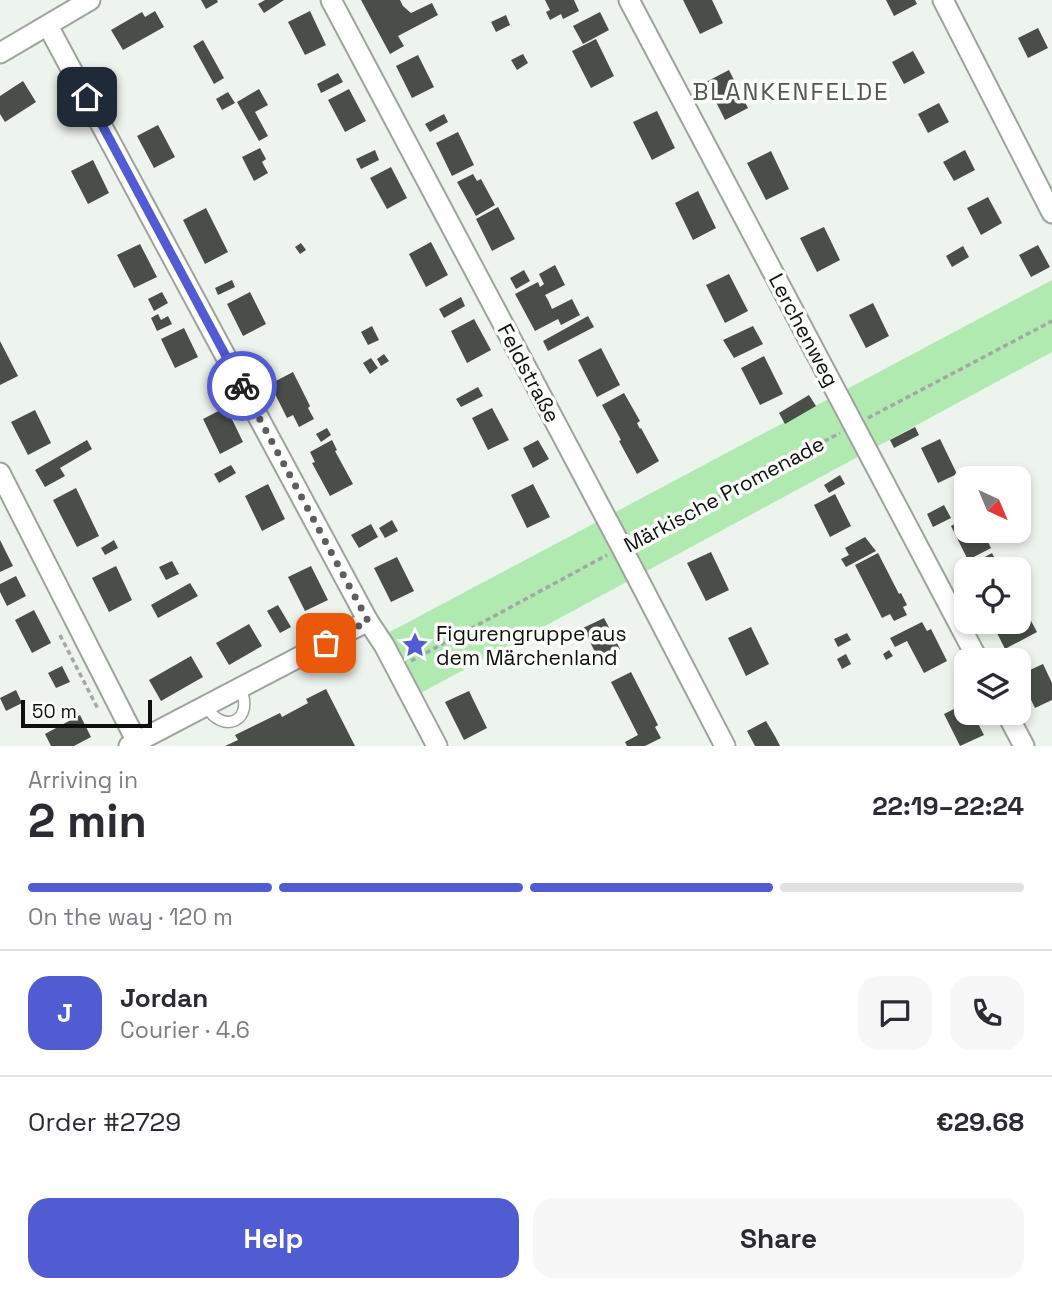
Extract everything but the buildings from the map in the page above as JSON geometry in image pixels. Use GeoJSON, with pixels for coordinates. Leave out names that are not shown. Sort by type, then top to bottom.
{"type":"FeatureCollection","features":[{"type":"Feature","properties":{"kind":"street"},"geometry":{"type":"LineString","coordinates":[[0,53],[90,0]]}},
{"type":"Feature","properties":{"kind":"street","name":"Feldstraße"},"geometry":{"type":"LineString","coordinates":[[331,0],[725,746]]}},
{"type":"Feature","properties":{"kind":"street","name":"Lerchenweg"},"geometry":{"type":"LineString","coordinates":[[629,0],[972,648]]}},
{"type":"Feature","properties":{"kind":"street"},"geometry":{"type":"LineString","coordinates":[[943,0],[1052,213]]}},
{"type":"Feature","properties":{"kind":"street"},"geometry":{"type":"LineString","coordinates":[[48,26],[437,746]]}},
{"type":"Feature","properties":{"kind":"street"},"geometry":{"type":"LineString","coordinates":[[0,473],[135,745],[368,621]]}},
{"type":"Feature","properties":{"kind":"street"},"geometry":{"type":"LineString","coordinates":[[1013,725],[1024,746]]}},
{"type":"Feature","properties":{"kind":"path","name":"Märkische Promenade"},"geometry":{"type":"LineString","coordinates":[[397,669],[1052,321]]}},
{"type":"Feature","properties":{"kind":"green space"},"geometry":{"type":"Polygon","coordinates":[[[1052,280],[1052,352],[419,694],[386,634],[1052,280]]]}},
{"type":"Feature","properties":{"kind":"way so far"},"geometry":{"type":"LineString","coordinates":[[242,386],[368,621],[326,643]]}},
{"type":"Feature","properties":{"kind":"place","name":"Figurengruppe aus dem Märchenland"},"geometry":{"type":"Point","coordinates":[415,645]}},
{"type":"Feature","properties":{"kind":"district","name":"BLANKENFELDE"},"geometry":{"type":"Point","coordinates":[791,91]}},
{"type":"Feature","properties":{"kind":"route"},"geometry":{"type":"LineString","coordinates":[[87,97],[242,386]]}}]}
